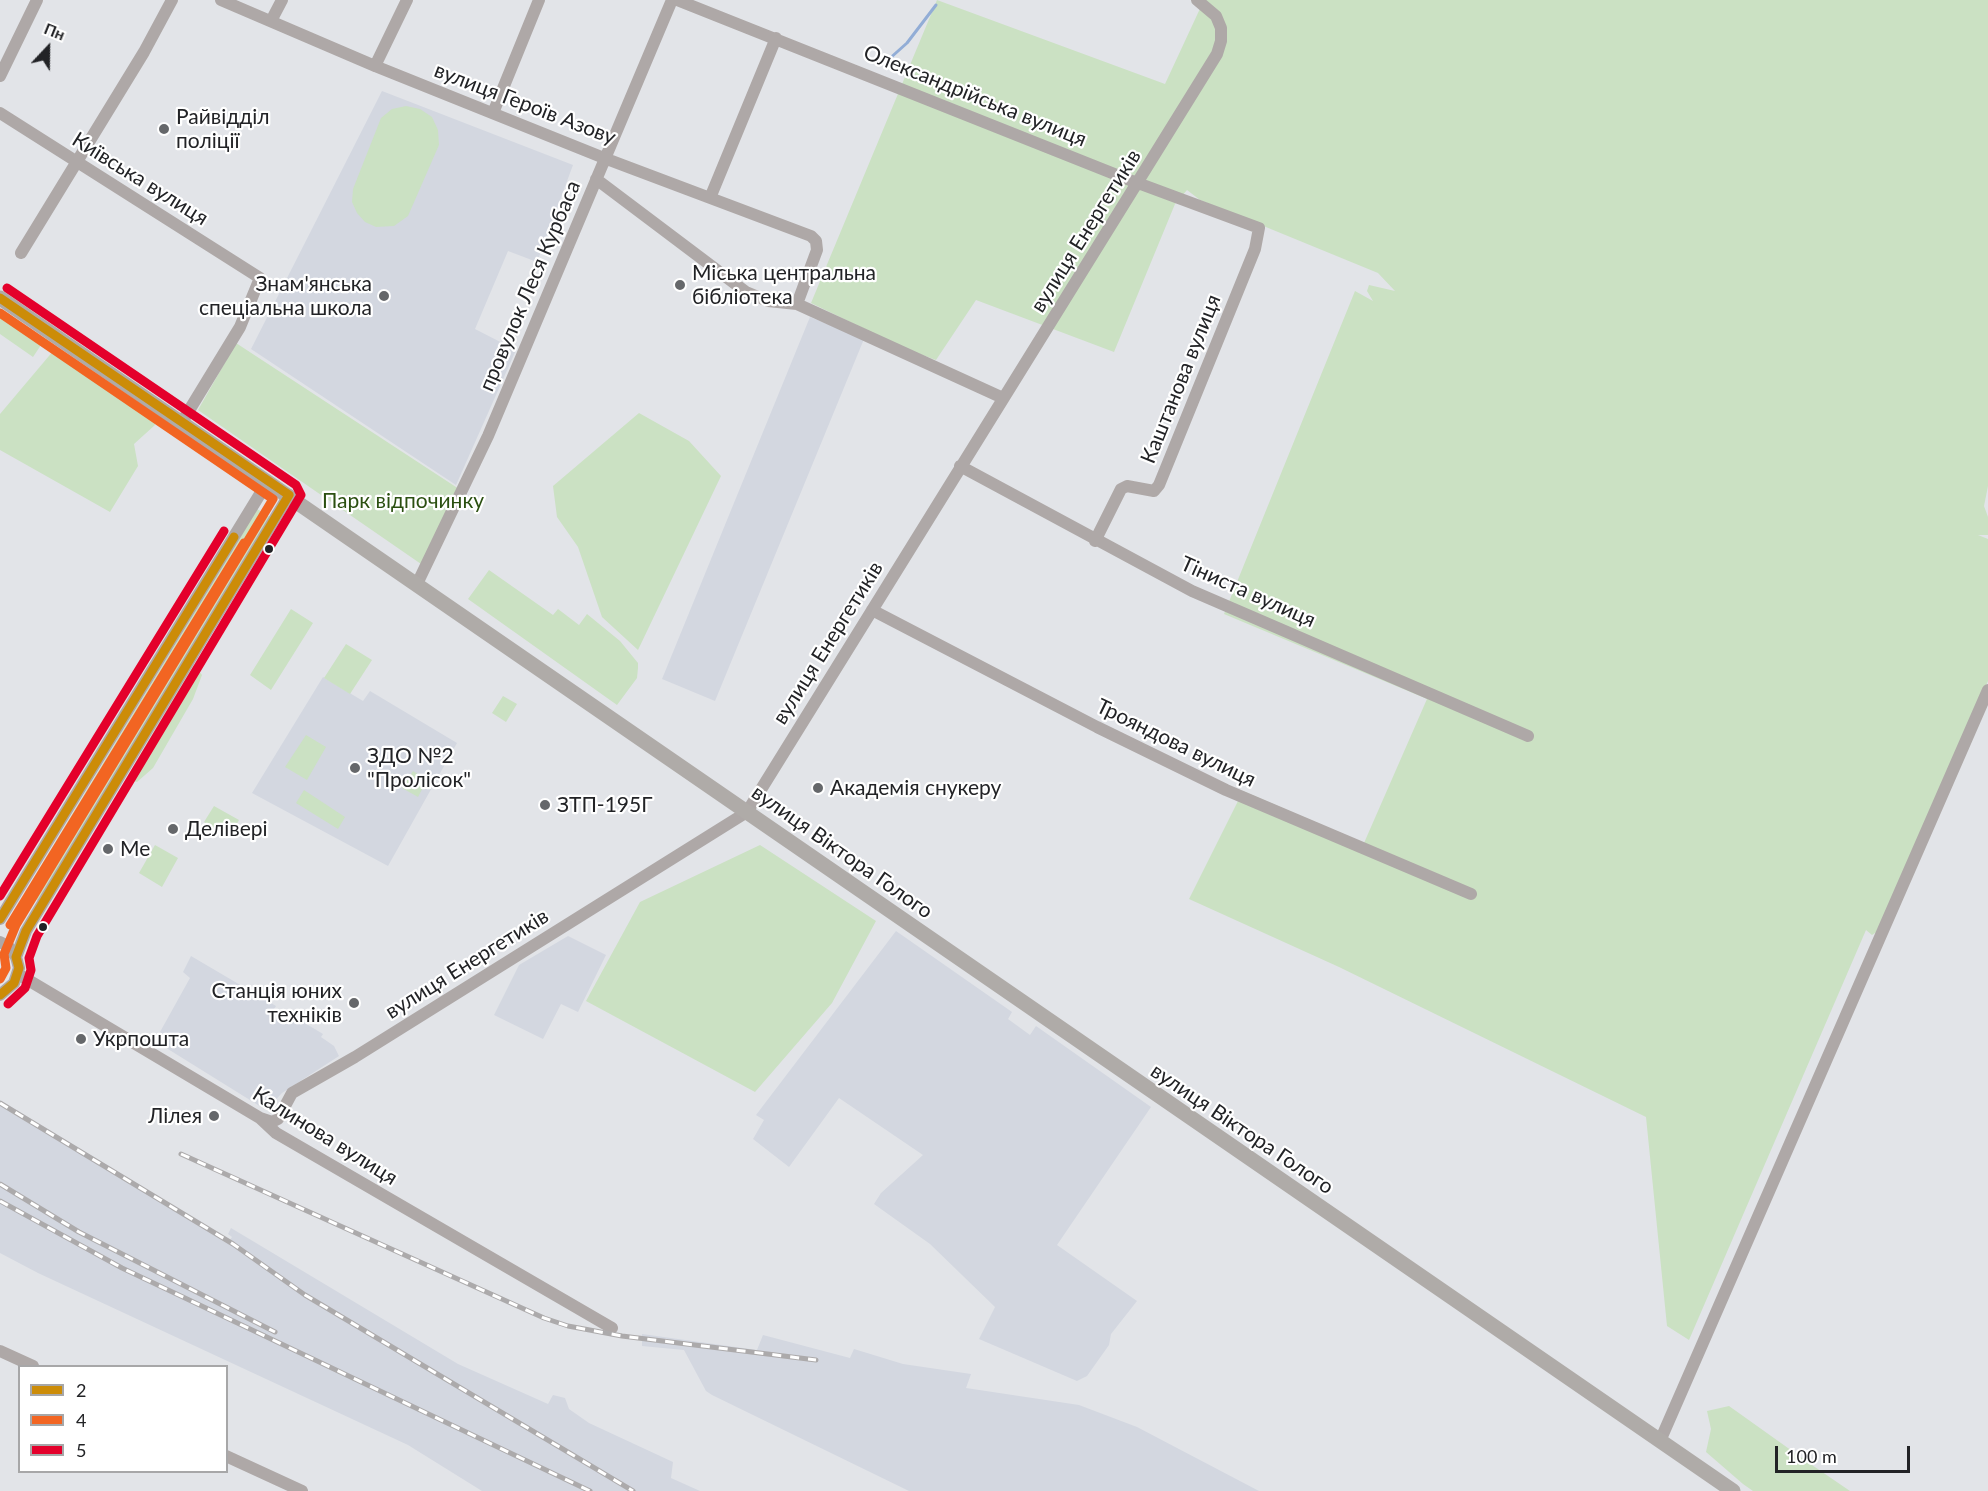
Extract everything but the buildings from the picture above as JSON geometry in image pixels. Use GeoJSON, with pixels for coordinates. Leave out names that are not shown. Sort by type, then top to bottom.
{"type":"FeatureCollection","features":[{"type":"Feature","properties":{"kind":"main road","name":"вулиця Віктора Голого"},"geometry":{"type":"LineString","coordinates":[[0,298],[1733,1491]]}},
{"type":"Feature","properties":{"kind":"street"},"geometry":{"type":"LineString","coordinates":[[0,76],[37,0]]}},
{"type":"Feature","properties":{"kind":"street"},"geometry":{"type":"LineString","coordinates":[[21,253],[144,52],[172,0]]}},
{"type":"Feature","properties":{"kind":"street","name":"вулиця Героїв Азову"},"geometry":{"type":"LineString","coordinates":[[221,0],[375,66],[816,241],[817,250],[797,304]]}},
{"type":"Feature","properties":{"kind":"street"},"geometry":{"type":"LineString","coordinates":[[271,21],[282,0]]}},
{"type":"Feature","properties":{"kind":"street"},"geometry":{"type":"LineString","coordinates":[[375,66],[407,0]]}},
{"type":"Feature","properties":{"kind":"street"},"geometry":{"type":"LineString","coordinates":[[493,113],[539,0]]}},
{"type":"Feature","properties":{"kind":"street","name":"провулок Леся Курбаса"},"geometry":{"type":"LineString","coordinates":[[417,584],[480,454],[672,0]]}},
{"type":"Feature","properties":{"kind":"street","name":"Олександрійська вулиця"},"geometry":{"type":"LineString","coordinates":[[677,0],[1127,179],[1259,228]]}},
{"type":"Feature","properties":{"kind":"street","name":"вулиця Енергетиків"},"geometry":{"type":"LineString","coordinates":[[260,1118],[272,1122],[278,1119],[292,1093],[355,1057],[747,812],[960,466],[1140,182],[1217,54],[1221,41],[1218,22],[1207,6],[1197,0]]}},
{"type":"Feature","properties":{"kind":"street"},"geometry":{"type":"LineString","coordinates":[[710,198],[776,38]]}},
{"type":"Feature","properties":{"kind":"street","name":"Київська вулиця"},"geometry":{"type":"LineString","coordinates":[[0,113],[260,278],[240,327],[182,422]]}},
{"type":"Feature","properties":{"kind":"street"},"geometry":{"type":"LineString","coordinates":[[596,179],[746,292],[768,301],[797,304],[1003,398]]}},
{"type":"Feature","properties":{"kind":"street","name":"Каштанова вулиця"},"geometry":{"type":"LineString","coordinates":[[1095,541],[1121,489],[1127,486],[1154,491],[1159,485],[1255,249],[1259,228]]}},
{"type":"Feature","properties":{"kind":"street","name":"Тіниста вулиця"},"geometry":{"type":"LineString","coordinates":[[960,466],[1095,541],[1192,591],[1528,736]]}},
{"type":"Feature","properties":{"kind":"street"},"geometry":{"type":"LineString","coordinates":[[0,919],[268,481]]}},
{"type":"Feature","properties":{"kind":"street"},"geometry":{"type":"LineString","coordinates":[[0,995],[14,983],[18,974],[16,957],[26,931],[289,495]]}},
{"type":"Feature","properties":{"kind":"street","name":"Трояндова вулиця"},"geometry":{"type":"LineString","coordinates":[[872,610],[1097,727],[1226,790],[1471,894]]}},
{"type":"Feature","properties":{"kind":"street"},"geometry":{"type":"LineString","coordinates":[[1660,1441],[1988,690]]}},
{"type":"Feature","properties":{"kind":"street"},"geometry":{"type":"LineString","coordinates":[[0,942],[8,946],[16,957]]}},
{"type":"Feature","properties":{"kind":"street","name":"Калинова вулиця"},"geometry":{"type":"LineString","coordinates":[[18,974],[260,1118],[276,1133],[612,1328]]}},
{"type":"Feature","properties":{"kind":"street"},"geometry":{"type":"LineString","coordinates":[[0,1351],[31,1365]]}},
{"type":"Feature","properties":{"kind":"street"},"geometry":{"type":"LineString","coordinates":[[228,1457],[302,1491]]}},
{"type":"Feature","properties":{"kind":"shaded area","name":"Знам'янська спеціальна школа"},"geometry":{"type":"Polygon","coordinates":[[[382,91],[573,165],[537,262],[508,251],[475,329],[516,350],[456,485],[251,349],[382,91]]]}},
{"type":"Feature","properties":{"kind":"shaded area"},"geometry":{"type":"Polygon","coordinates":[[[810,317],[864,339],[715,701],[662,679],[810,317]]]}},
{"type":"Feature","properties":{"kind":"shaded area","name":"ЗДО №2 \"Пролісок\""},"geometry":{"type":"Polygon","coordinates":[[[323,677],[363,701],[370,691],[457,743],[388,866],[252,793],[323,677]]]}},
{"type":"Feature","properties":{"kind":"shaded area"},"geometry":{"type":"Polygon","coordinates":[[[896,931],[1012,1012],[1008,1019],[1030,1035],[1036,1026],[1151,1107],[1057,1245],[1137,1301],[1111,1334],[1109,1345],[1087,1376],[1077,1381],[979,1339],[995,1307],[930,1244],[874,1204],[881,1193],[923,1155],[839,1098],[789,1167],[753,1139],[764,1120],[756,1115],[896,931]]]}},
{"type":"Feature","properties":{"kind":"shaded area"},"geometry":{"type":"Polygon","coordinates":[[[568,936],[606,955],[578,1012],[561,1004],[543,1039],[494,1015],[519,965],[568,936]]]}},
{"type":"Feature","properties":{"kind":"shaded area"},"geometry":{"type":"Polygon","coordinates":[[[191,956],[276,1006],[274,1009],[301,1025],[303,1022],[323,1034],[321,1037],[334,1046],[339,1056],[282,1093],[266,1110],[155,1041],[190,978],[183,972],[191,956]]]}},
{"type":"Feature","properties":{"kind":"shaded area"},"geometry":{"type":"Polygon","coordinates":[[[0,1100],[230,1240],[232,1237],[228,1234],[231,1228],[458,1364],[548,1404],[553,1395],[565,1398],[569,1409],[589,1423],[673,1462],[671,1478],[700,1491],[482,1491],[408,1445],[38,1273],[0,1253],[0,1100]]]}},
{"type":"Feature","properties":{"kind":"shaded area"},"geometry":{"type":"Polygon","coordinates":[[[642,1334],[757,1350],[763,1335],[850,1358],[854,1349],[903,1364],[971,1374],[966,1388],[1079,1405],[1137,1427],[1259,1491],[909,1491],[712,1395],[706,1391],[684,1350],[642,1346],[642,1334]]]}},
{"type":"Feature","properties":{"kind":"green space"},"geometry":{"type":"Polygon","coordinates":[[[937,0],[1165,84],[1204,0],[1988,0],[1988,486],[1984,506],[1988,517],[1988,535],[1978,535],[1988,539],[1988,681],[1880,930],[1872,935],[1866,930],[1689,1340],[1667,1326],[1646,1117],[1339,967],[1189,899],[1243,791],[1364,843],[1427,699],[1224,614],[1355,291],[1373,301],[1367,291],[1369,285],[1395,291],[1378,273],[1200,200],[1187,190],[1175,204],[1114,352],[976,300],[936,360],[906,349],[811,303],[937,0]]]}},
{"type":"Feature","properties":{"kind":"green space"},"geometry":{"type":"Polygon","coordinates":[[[406,106],[420,109],[432,117],[438,130],[439,145],[408,216],[394,226],[376,227],[365,222],[357,213],[352,202],[353,189],[381,118],[392,109],[406,106]]]}},
{"type":"Feature","properties":{"kind":"green space"},"geometry":{"type":"Polygon","coordinates":[[[0,308],[45,339],[33,357],[0,334],[0,308]]]}},
{"type":"Feature","properties":{"kind":"green space","name":"Парк відпочинку"},"geometry":{"type":"Polygon","coordinates":[[[236,343],[459,489],[421,564],[198,410],[236,343]]]}},
{"type":"Feature","properties":{"kind":"green space"},"geometry":{"type":"Polygon","coordinates":[[[54,350],[63,353],[153,417],[155,425],[134,444],[138,466],[110,512],[0,450],[0,414],[54,350]]]}},
{"type":"Feature","properties":{"kind":"green space"},"geometry":{"type":"Polygon","coordinates":[[[639,413],[689,441],[721,476],[638,650],[602,617],[578,547],[557,517],[553,486],[639,413]]]}},
{"type":"Feature","properties":{"kind":"green space"},"geometry":{"type":"Polygon","coordinates":[[[257,509],[270,517],[38,901],[25,892],[257,509]]]}},
{"type":"Feature","properties":{"kind":"green space"},"geometry":{"type":"Polygon","coordinates":[[[489,570],[553,615],[558,609],[579,625],[587,614],[620,641],[638,663],[638,668],[637,678],[617,705],[468,599],[489,570]]]}},
{"type":"Feature","properties":{"kind":"green space"},"geometry":{"type":"Polygon","coordinates":[[[291,609],[313,623],[271,690],[250,675],[291,609]]]}},
{"type":"Feature","properties":{"kind":"green space"},"geometry":{"type":"Polygon","coordinates":[[[346,644],[372,660],[350,694],[324,678],[346,644]]]}},
{"type":"Feature","properties":{"kind":"green space"},"geometry":{"type":"Polygon","coordinates":[[[193,663],[202,675],[193,699],[153,768],[137,782],[126,779],[193,663]]]}},
{"type":"Feature","properties":{"kind":"green space"},"geometry":{"type":"Polygon","coordinates":[[[503,696],[517,704],[506,722],[492,713],[503,696]]]}},
{"type":"Feature","properties":{"kind":"green space"},"geometry":{"type":"Polygon","coordinates":[[[306,735],[326,747],[307,780],[285,767],[306,735]]]}},
{"type":"Feature","properties":{"kind":"green space"},"geometry":{"type":"Polygon","coordinates":[[[413,771],[427,780],[418,797],[402,788],[413,771]]]}},
{"type":"Feature","properties":{"kind":"green space"},"geometry":{"type":"Polygon","coordinates":[[[304,790],[345,817],[338,829],[296,803],[304,790]]]}},
{"type":"Feature","properties":{"kind":"green space"},"geometry":{"type":"Polygon","coordinates":[[[214,806],[239,820],[229,837],[204,822],[214,806]]]}},
{"type":"Feature","properties":{"kind":"green space"},"geometry":{"type":"Polygon","coordinates":[[[155,845],[178,858],[162,887],[139,873],[155,845]]]}},
{"type":"Feature","properties":{"kind":"green space"},"geometry":{"type":"Polygon","coordinates":[[[760,845],[876,921],[832,1003],[755,1092],[586,1001],[640,902],[760,845]]]}},
{"type":"Feature","properties":{"kind":"green space"},"geometry":{"type":"Polygon","coordinates":[[[1729,1406],[1850,1491],[1753,1491],[1743,1484],[1706,1452],[1711,1429],[1707,1411],[1729,1406]]]}},
{"type":"Feature","properties":{"kind":"waterway"},"geometry":{"type":"LineString","coordinates":[[888,60],[907,43],[936,5]]}},
{"type":"Feature","properties":{"kind":"railway"},"geometry":{"type":"LineString","coordinates":[[0,1103],[233,1244],[305,1295],[633,1491]]}},
{"type":"Feature","properties":{"kind":"railway"},"geometry":{"type":"LineString","coordinates":[[181,1154],[544,1318],[568,1326],[622,1336],[816,1360]]}},
{"type":"Feature","properties":{"kind":"railway"},"geometry":{"type":"LineString","coordinates":[[0,1184],[79,1232],[275,1332]]}},
{"type":"Feature","properties":{"kind":"railway"},"geometry":{"type":"LineString","coordinates":[[0,1201],[122,1268],[590,1491]]}},
{"type":"Feature","properties":{"kind":"transit line","name":"5"},"geometry":{"type":"LineString","coordinates":[[7,288],[296,485],[301,495],[37,936],[29,958],[31,970],[25,988],[8,1004]]}},
{"type":"Feature","properties":{"kind":"transit line","name":"2"},"geometry":{"type":"LineString","coordinates":[[0,298],[289,495],[26,931],[16,957],[19,968],[14,983],[0,995]]}},
{"type":"Feature","properties":{"kind":"transit line","name":"4"},"geometry":{"type":"LineString","coordinates":[[0,313],[273,499],[16,925],[4,954],[6,968],[0,979]]}},
{"type":"Feature","properties":{"kind":"transit line","name":"5"},"geometry":{"type":"LineString","coordinates":[[0,896],[224,531]]}},
{"type":"Feature","properties":{"kind":"transit line","name":"2"},"geometry":{"type":"LineString","coordinates":[[0,919],[234,537]]}},
{"type":"Feature","properties":{"kind":"transit line","name":"4"},"geometry":{"type":"LineString","coordinates":[[10,925],[244,543]]}},
{"type":"Feature","properties":{"kind":"place","name":"Райвідділ поліції"},"geometry":{"type":"Point","coordinates":[164,129]}},
{"type":"Feature","properties":{"kind":"place","name":"Міська центральна бібліотека"},"geometry":{"type":"Point","coordinates":[680,285]}},
{"type":"Feature","properties":{"kind":"place","name":"Знам'янська спеціальна школа"},"geometry":{"type":"Point","coordinates":[384,296]}},
{"type":"Feature","properties":{"kind":"place","name":"ЗДО №2 \"Пролісок\""},"geometry":{"type":"Point","coordinates":[355,768]}},
{"type":"Feature","properties":{"kind":"place","name":"Академія снукеру"},"geometry":{"type":"Point","coordinates":[818,788]}},
{"type":"Feature","properties":{"kind":"place","name":"ЗТП-195Г"},"geometry":{"type":"Point","coordinates":[545,805]}},
{"type":"Feature","properties":{"kind":"place","name":"Делівері"},"geometry":{"type":"Point","coordinates":[173,829]}},
{"type":"Feature","properties":{"kind":"place","name":"Me"},"geometry":{"type":"Point","coordinates":[108,849]}},
{"type":"Feature","properties":{"kind":"place","name":"Станція юних техніків"},"geometry":{"type":"Point","coordinates":[354,1003]}},
{"type":"Feature","properties":{"kind":"place","name":"Укрпошта"},"geometry":{"type":"Point","coordinates":[81,1039]}},
{"type":"Feature","properties":{"kind":"place","name":"Лілея"},"geometry":{"type":"Point","coordinates":[214,1116]}}]}
